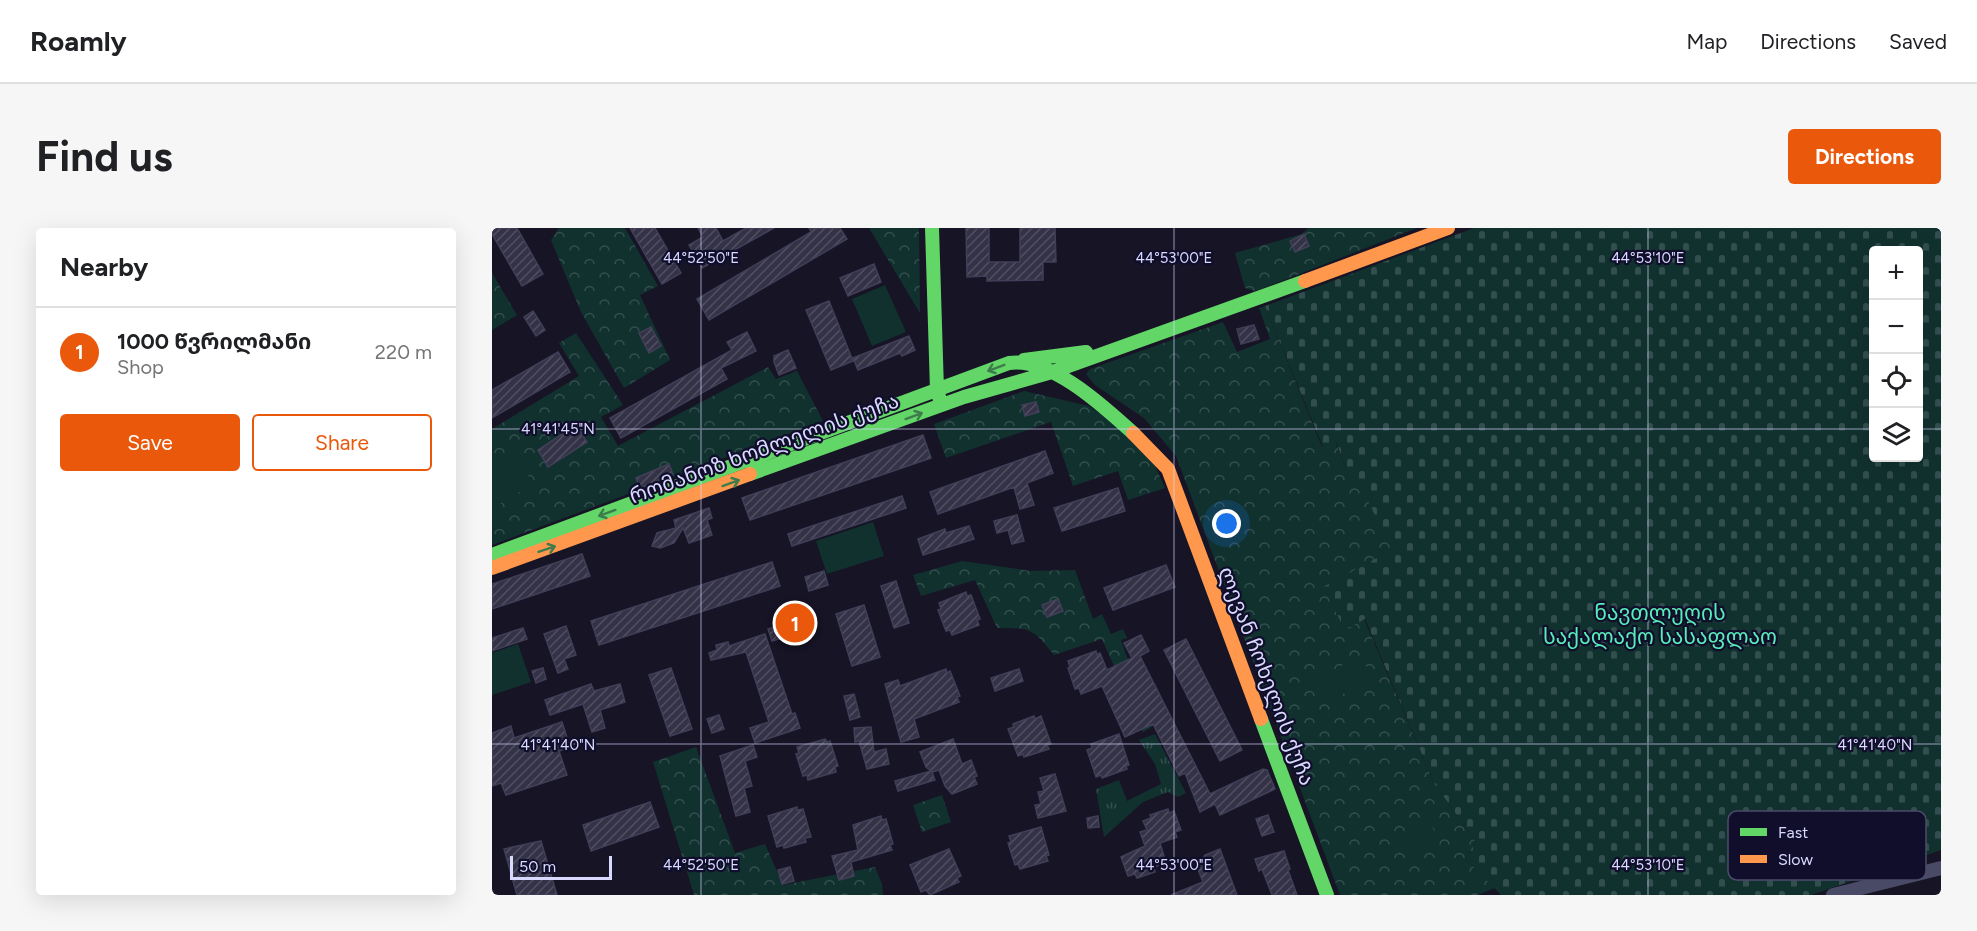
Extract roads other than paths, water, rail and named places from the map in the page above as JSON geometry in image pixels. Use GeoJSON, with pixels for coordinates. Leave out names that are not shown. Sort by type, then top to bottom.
{"type":"FeatureCollection","features":[{"type":"Feature","properties":{"kind":"street"},"geometry":{"type":"LineString","coordinates":[[932,228],[937,390],[942,405]]}},
{"type":"Feature","properties":{"kind":"street","name":"რომანოზ ხომლელის ქუჩა"},"geometry":{"type":"LineString","coordinates":[[492,568],[942,405],[1052,372],[1106,351],[1218,314],[1448,228]]}},
{"type":"Feature","properties":{"kind":"street","name":"რომანოზ ხომლელის ქუჩა"},"geometry":{"type":"LineString","coordinates":[[492,555],[1019,361],[1068,353],[1106,351]]}},
{"type":"Feature","properties":{"kind":"street"},"geometry":{"type":"LineString","coordinates":[[1019,361],[1052,372],[1057,363],[1068,353]]}},
{"type":"Feature","properties":{"kind":"street","name":"ლევან ჩოხელის ქუჩა"},"geometry":{"type":"LineString","coordinates":[[1052,372],[1130,429],[1161,458],[1168,469],[1327,895]]}},
{"type":"Feature","properties":{"kind":"street"},"geometry":{"type":"LineString","coordinates":[[1926,872],[1941,868]]}},
{"type":"Feature","properties":{"kind":"street"},"geometry":{"type":"LineString","coordinates":[[1833,895],[1893,880]]}},
{"type":"Feature","properties":{"kind":"place","name":"1000 წვრილმანი"},"geometry":{"type":"Point","coordinates":[795,623]}},
{"type":"Feature","properties":{"kind":"park label","name":"ნავთლუღის საქალაქო სასაფლაო"},"geometry":{"type":"Point","coordinates":[1660,624]}}]}
